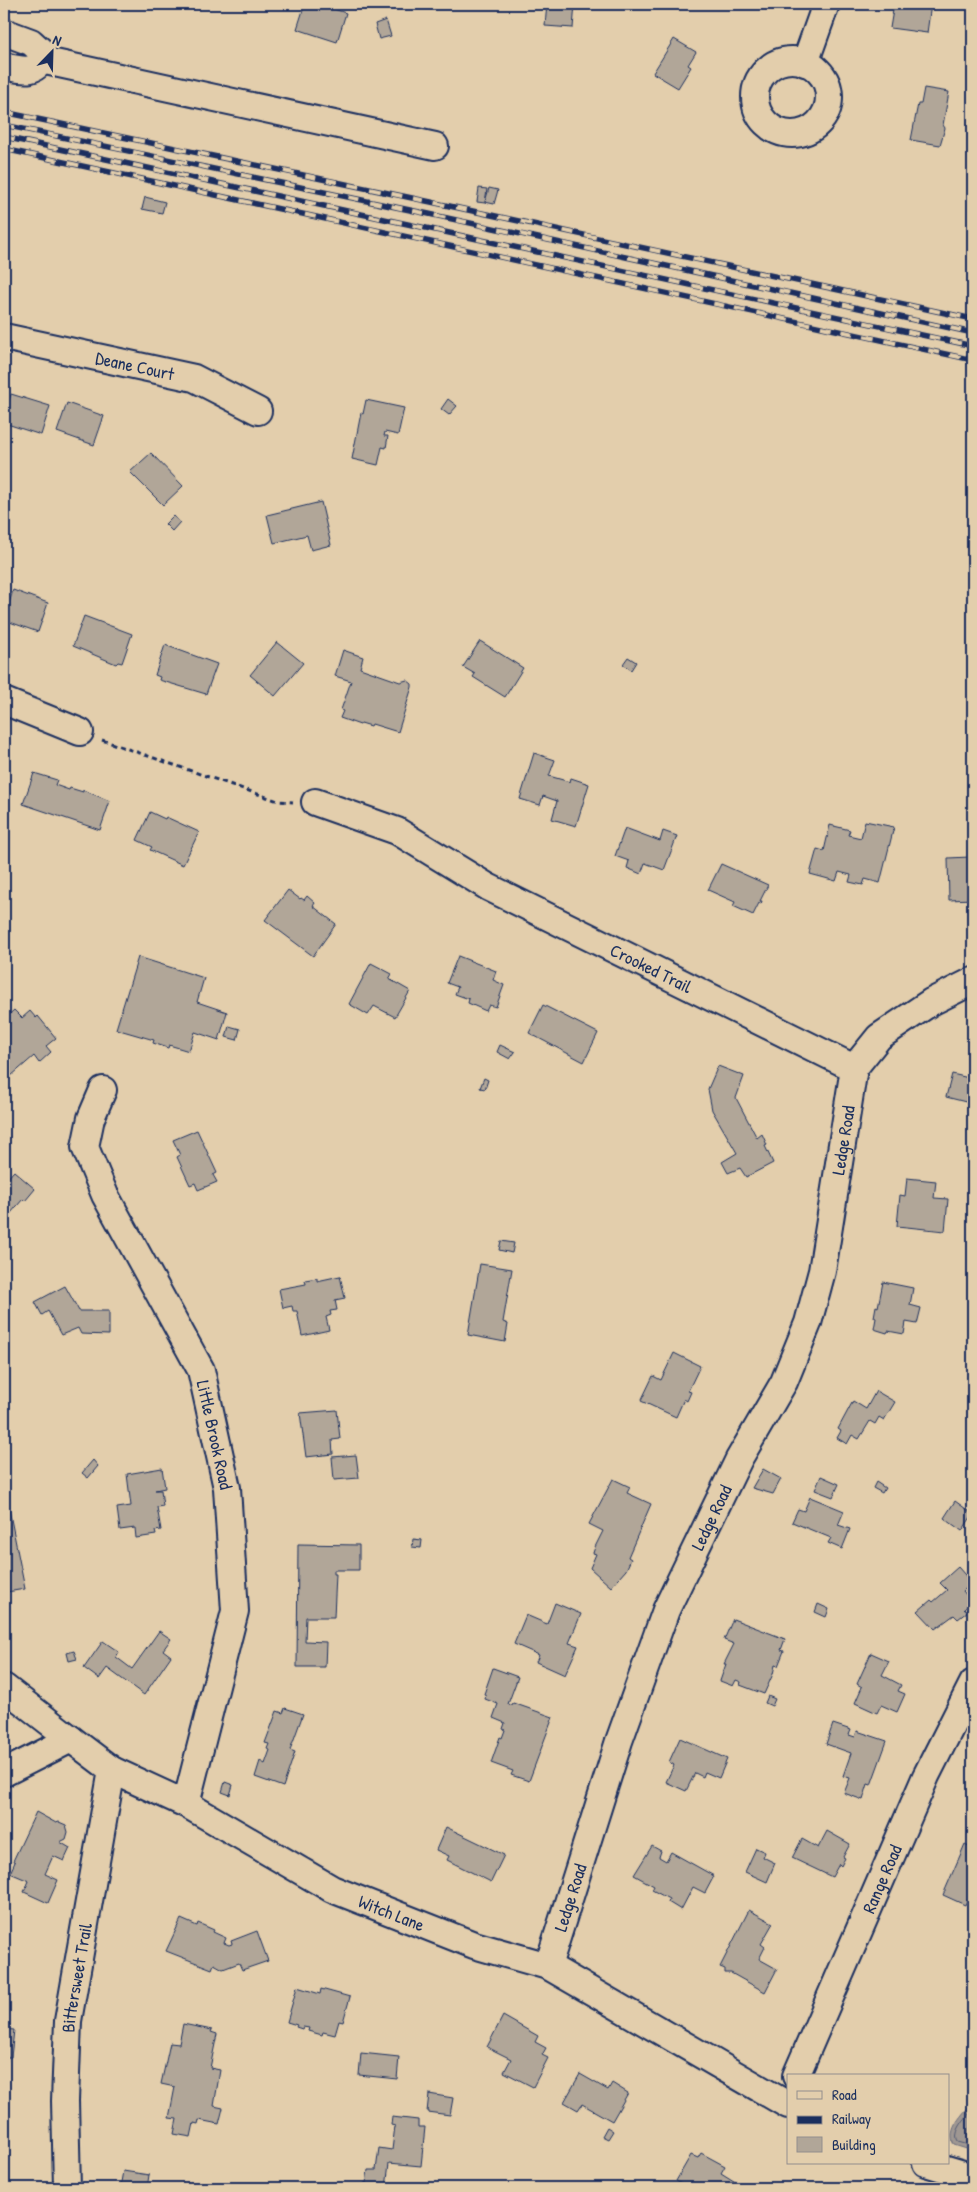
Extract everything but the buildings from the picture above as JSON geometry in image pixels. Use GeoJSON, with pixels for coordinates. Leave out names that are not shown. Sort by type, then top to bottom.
{"type":"FeatureCollection","features":[{"type":"Feature","properties":{"kind":"street"},"geometry":{"type":"LineString","coordinates":[[805,63],[826,4]]}},
{"type":"Feature","properties":{"kind":"street"},"geometry":{"type":"LineString","coordinates":[[4,32],[31,42],[42,52],[37,68],[31,70],[4,66]]}},
{"type":"Feature","properties":{"kind":"street"},"geometry":{"type":"LineString","coordinates":[[41,60],[435,146]]}},
{"type":"Feature","properties":{"kind":"street","name":"Deane Court"},"geometry":{"type":"LineString","coordinates":[[4,337],[194,378],[258,411]]}},
{"type":"Feature","properties":{"kind":"street"},"geometry":{"type":"LineString","coordinates":[[4,701],[80,732]]}},
{"type":"Feature","properties":{"kind":"street","name":"Crooked Trail"},"geometry":{"type":"LineString","coordinates":[[315,802],[397,831],[488,887],[854,1068]]}},
{"type":"Feature","properties":{"kind":"street"},"geometry":{"type":"LineString","coordinates":[[854,1068],[879,1037],[931,1002],[973,981]]}},
{"type":"Feature","properties":{"kind":"street","name":"Ledge Road"},"geometry":{"type":"LineString","coordinates":[[548,1966],[619,1741],[666,1610],[739,1459],[784,1382],[808,1323],[822,1271],[854,1068]]}},
{"type":"Feature","properties":{"kind":"street","name":"Little Brook Road"},"geometry":{"type":"LineString","coordinates":[[103,1090],[91,1118],[85,1147],[105,1194],[201,1370],[227,1488],[235,1611],[186,1804]]}},
{"type":"Feature","properties":{"kind":"street","name":"Range Road"},"geometry":{"type":"LineString","coordinates":[[797,2074],[926,1776],[973,1683]]}},
{"type":"Feature","properties":{"kind":"street","name":"Witch Lane"},"geometry":{"type":"LineString","coordinates":[[4,1687],[112,1770],[186,1804],[332,1889],[474,1944],[548,1966],[787,2100]]}},
{"type":"Feature","properties":{"kind":"street"},"geometry":{"type":"LineString","coordinates":[[4,1773],[71,1739]]}},
{"type":"Feature","properties":{"kind":"street","name":"Bittersweet Trail"},"geometry":{"type":"LineString","coordinates":[[66,2188],[65,2102],[68,2021],[112,1770]]}},
{"type":"Feature","properties":{"kind":"street"},"geometry":{"type":"LineString","coordinates":[[929,2164],[973,2177]]}},
{"type":"Feature","properties":{"kind":"path"},"geometry":{"type":"LineString","coordinates":[[80,732],[278,801],[315,802]]}},
{"type":"Feature","properties":{"kind":"water"},"geometry":{"type":"Polygon","coordinates":[[[973,2102],[973,2151],[954,2145],[952,2133],[960,2117],[973,2102]]]}},
{"type":"Feature","properties":{"kind":"railway"},"geometry":{"type":"LineString","coordinates":[[4,112],[973,319]]}},
{"type":"Feature","properties":{"kind":"railway"},"geometry":{"type":"LineString","coordinates":[[4,125],[429,214],[973,333]]}},
{"type":"Feature","properties":{"kind":"railway"},"geometry":{"type":"LineString","coordinates":[[4,137],[973,346]]}},
{"type":"Feature","properties":{"kind":"railway"},"geometry":{"type":"LineString","coordinates":[[4,149],[973,360]]}}]}
